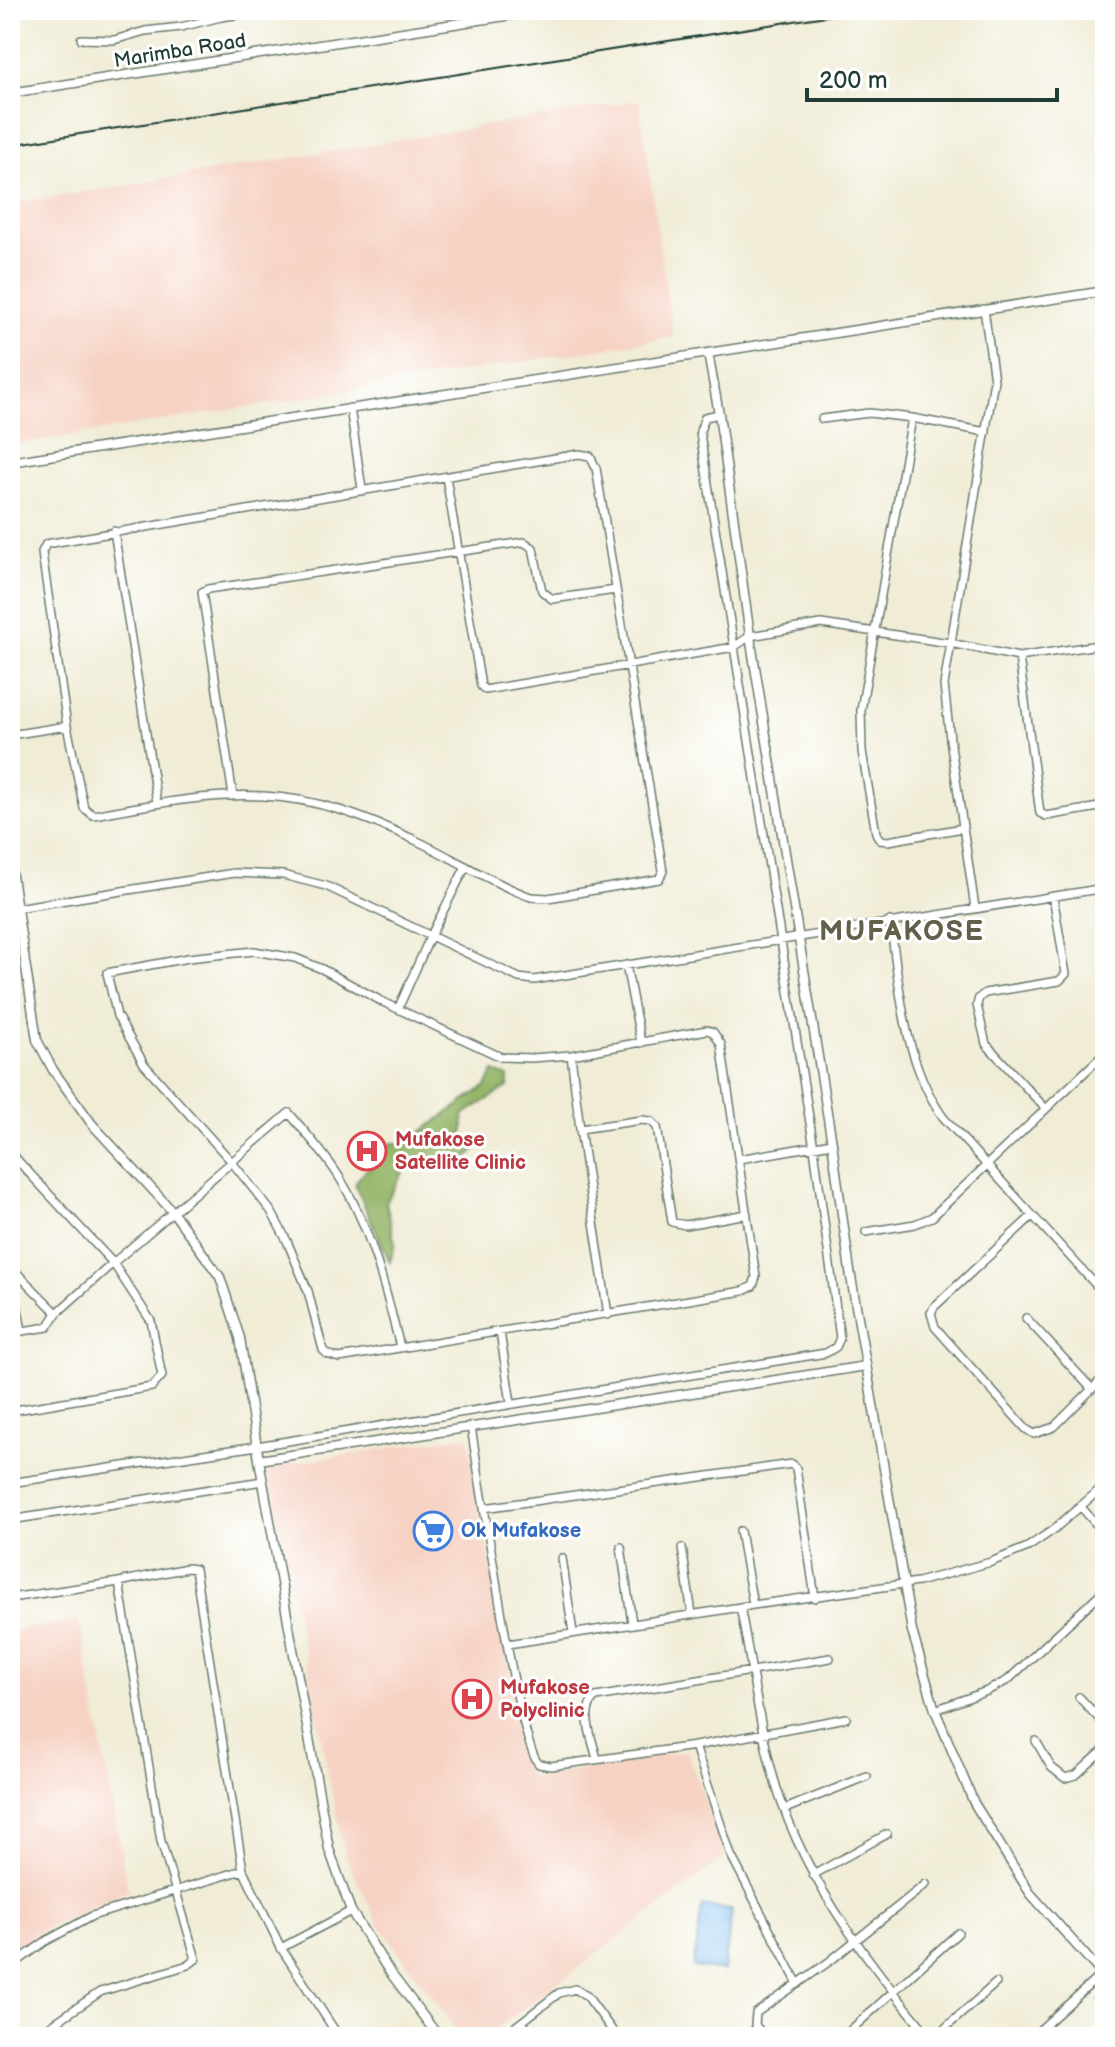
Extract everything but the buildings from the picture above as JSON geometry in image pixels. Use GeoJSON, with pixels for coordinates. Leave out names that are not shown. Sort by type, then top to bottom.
{"type":"FeatureCollection","features":[{"type":"Feature","properties":{"kind":"street"},"geometry":{"type":"LineString","coordinates":[[81,39],[114,40],[145,31],[269,10]]}},
{"type":"Feature","properties":{"kind":"street","name":"Marimba Road"},"geometry":{"type":"LineString","coordinates":[[10,93],[544,10]]}},
{"type":"Feature","properties":{"kind":"street"},"geometry":{"type":"LineString","coordinates":[[10,462],[1105,291]]}},
{"type":"Feature","properties":{"kind":"street"},"geometry":{"type":"LineString","coordinates":[[975,908],[944,685],[994,371],[984,309]]}},
{"type":"Feature","properties":{"kind":"street"},"geometry":{"type":"LineString","coordinates":[[708,353],[866,1366],[912,1631],[935,1710],[954,1761],[995,1839],[1030,1893],[1103,1973],[1032,2037]]}},
{"type":"Feature","properties":{"kind":"street"},"geometry":{"type":"LineString","coordinates":[[350,408],[362,489]]}},
{"type":"Feature","properties":{"kind":"street"},"geometry":{"type":"LineString","coordinates":[[822,419],[869,413],[986,432]]}},
{"type":"Feature","properties":{"kind":"street"},"geometry":{"type":"LineString","coordinates":[[10,1483],[826,1353],[836,1347],[840,1338],[814,1148],[700,431],[705,417],[719,414]]}},
{"type":"Feature","properties":{"kind":"street"},"geometry":{"type":"LineString","coordinates":[[912,418],[861,710],[862,751],[876,833],[880,840],[963,828]]}},
{"type":"Feature","properties":{"kind":"street"},"geometry":{"type":"LineString","coordinates":[[579,454],[590,456],[596,468],[663,876],[538,898],[526,895],[416,840],[346,811],[279,798],[233,796],[157,803],[93,815],[87,811],[81,802],[67,726],[42,552],[44,546],[51,541],[446,477],[579,454]]}},
{"type":"Feature","properties":{"kind":"street"},"geometry":{"type":"LineString","coordinates":[[446,477],[482,689],[734,647],[750,636],[821,624],[950,643],[1019,657],[1105,644]]}},
{"type":"Feature","properties":{"kind":"street"},"geometry":{"type":"LineString","coordinates":[[114,531],[157,803]]}},
{"type":"Feature","properties":{"kind":"street"},"geometry":{"type":"LineString","coordinates":[[233,796],[202,592],[524,542],[533,548],[542,591],[552,599],[616,590]]}},
{"type":"Feature","properties":{"kind":"street"},"geometry":{"type":"LineString","coordinates":[[1019,657],[1040,813],[1046,816],[1105,806]]}},
{"type":"Feature","properties":{"kind":"street"},"geometry":{"type":"LineString","coordinates":[[10,735],[67,726]]}},
{"type":"Feature","properties":{"kind":"street"},"geometry":{"type":"LineString","coordinates":[[10,863],[14,909],[37,1040],[53,1070],[92,1124],[173,1212],[220,1277],[231,1306],[240,1338],[329,1849],[351,1911],[389,1971],[439,2037]]}},
{"type":"Feature","properties":{"kind":"street"},"geometry":{"type":"LineString","coordinates":[[398,1009],[466,866]]}},
{"type":"Feature","properties":{"kind":"street"},"geometry":{"type":"LineString","coordinates":[[14,909],[234,873],[283,875],[326,886],[526,980],[1105,888]]}},
{"type":"Feature","properties":{"kind":"street"},"geometry":{"type":"LineString","coordinates":[[1045,1108],[986,1044],[977,1005],[985,993],[1059,981],[1066,974],[1053,896]]}},
{"type":"Feature","properties":{"kind":"street"},"geometry":{"type":"LineString","coordinates":[[890,921],[910,1047],[932,1102],[1105,1295]]}},
{"type":"Feature","properties":{"kind":"street"},"geometry":{"type":"LineString","coordinates":[[225,953],[275,953],[322,969],[501,1057],[571,1055],[707,1030],[717,1035],[721,1044],[756,1277],[748,1289],[339,1358],[323,1350],[308,1291],[271,1211],[231,1161],[144,1064],[117,1016],[107,973],[225,953]]}},
{"type":"Feature","properties":{"kind":"street"},"geometry":{"type":"LineString","coordinates":[[626,965],[641,1043]]}},
{"type":"Feature","properties":{"kind":"street"},"geometry":{"type":"LineString","coordinates":[[866,1232],[924,1221],[1105,1053]]}},
{"type":"Feature","properties":{"kind":"street"},"geometry":{"type":"LineString","coordinates":[[571,1055],[608,1315]]}},
{"type":"Feature","properties":{"kind":"street"},"geometry":{"type":"LineString","coordinates":[[10,1333],[48,1327],[57,1313],[113,1263],[289,1113],[336,1172],[350,1198],[380,1269],[400,1347]]}},
{"type":"Feature","properties":{"kind":"street"},"geometry":{"type":"LineString","coordinates":[[580,1129],[642,1120],[651,1121],[657,1127],[672,1222],[685,1225],[747,1214]]}},
{"type":"Feature","properties":{"kind":"street"},"geometry":{"type":"LineString","coordinates":[[739,1159],[832,1143]]}},
{"type":"Feature","properties":{"kind":"street"},"geometry":{"type":"LineString","coordinates":[[10,1150],[113,1263],[151,1321],[162,1376],[152,1387],[10,1411]]}},
{"type":"Feature","properties":{"kind":"street"},"geometry":{"type":"LineString","coordinates":[[1032,1216],[934,1307],[932,1321],[1016,1418],[1034,1434],[1054,1427],[1105,1376]]}},
{"type":"Feature","properties":{"kind":"street"},"geometry":{"type":"LineString","coordinates":[[10,1266],[57,1313]]}},
{"type":"Feature","properties":{"kind":"street"},"geometry":{"type":"LineString","coordinates":[[10,1266],[22,1331]]}},
{"type":"Feature","properties":{"kind":"street"},"geometry":{"type":"LineString","coordinates":[[1026,1318],[1092,1389]]}},
{"type":"Feature","properties":{"kind":"street"},"geometry":{"type":"LineString","coordinates":[[500,1332],[511,1403]]}},
{"type":"Feature","properties":{"kind":"street"},"geometry":{"type":"LineString","coordinates":[[259,1460],[866,1366]]}},
{"type":"Feature","properties":{"kind":"street"},"geometry":{"type":"LineString","coordinates":[[471,1427],[518,1698],[535,1760],[545,1767],[695,1746],[846,1718]]}},
{"type":"Feature","properties":{"kind":"street"},"geometry":{"type":"LineString","coordinates":[[484,1508],[792,1464],[796,1468],[815,1598]]}},
{"type":"Feature","properties":{"kind":"street"},"geometry":{"type":"LineString","coordinates":[[10,1520],[263,1481]]}},
{"type":"Feature","properties":{"kind":"street"},"geometry":{"type":"LineString","coordinates":[[508,1644],[692,1614],[904,1585],[991,1562],[1028,1547],[1053,1530],[1105,1485]]}},
{"type":"Feature","properties":{"kind":"street"},"geometry":{"type":"LineString","coordinates":[[1081,1507],[1105,1534]]}},
{"type":"Feature","properties":{"kind":"street"},"geometry":{"type":"LineString","coordinates":[[740,1531],[753,1605]]}},
{"type":"Feature","properties":{"kind":"street"},"geometry":{"type":"LineString","coordinates":[[621,1547],[632,1623]]}},
{"type":"Feature","properties":{"kind":"street"},"geometry":{"type":"LineString","coordinates":[[682,1548],[692,1614]]}},
{"type":"Feature","properties":{"kind":"street"},"geometry":{"type":"LineString","coordinates":[[562,1558],[573,1633]]}},
{"type":"Feature","properties":{"kind":"street"},"geometry":{"type":"LineString","coordinates":[[10,1598],[191,1568],[197,1573],[243,1870],[281,1948],[339,2037]]}},
{"type":"Feature","properties":{"kind":"street"},"geometry":{"type":"LineString","coordinates":[[34,2037],[110,1987],[196,1959],[161,1841],[119,1582]]}},
{"type":"Feature","properties":{"kind":"street"},"geometry":{"type":"LineString","coordinates":[[935,1710],[1008,1680],[1105,1589]]}},
{"type":"Feature","properties":{"kind":"street"},"geometry":{"type":"LineString","coordinates":[[740,1607],[770,1764],[785,1809],[813,1875],[854,1940],[894,1993],[933,2037],[996,1983]]}},
{"type":"Feature","properties":{"kind":"street"},"geometry":{"type":"LineString","coordinates":[[597,1759],[587,1711],[596,1697],[830,1658]]}},
{"type":"Feature","properties":{"kind":"street"},"geometry":{"type":"LineString","coordinates":[[1079,1697],[1105,1725]]}},
{"type":"Feature","properties":{"kind":"street"},"geometry":{"type":"LineString","coordinates":[[1036,1741],[1051,1767],[1065,1778],[1071,1778],[1104,1752]]}},
{"type":"Feature","properties":{"kind":"street"},"geometry":{"type":"LineString","coordinates":[[695,1746],[731,1855],[798,1984]]}},
{"type":"Feature","properties":{"kind":"street"},"geometry":{"type":"LineString","coordinates":[[785,1809],[867,1776]]}},
{"type":"Feature","properties":{"kind":"street"},"geometry":{"type":"LineString","coordinates":[[813,1875],[887,1834]]}},
{"type":"Feature","properties":{"kind":"street"},"geometry":{"type":"LineString","coordinates":[[10,1967],[46,1941],[92,1916],[243,1870]]}},
{"type":"Feature","properties":{"kind":"street"},"geometry":{"type":"LineString","coordinates":[[765,2037],[754,2021],[756,2013],[926,1884]]}},
{"type":"Feature","properties":{"kind":"street"},"geometry":{"type":"LineString","coordinates":[[281,1948],[351,1911]]}},
{"type":"Feature","properties":{"kind":"street"},"geometry":{"type":"LineString","coordinates":[[843,2037],[958,1933]]}},
{"type":"Feature","properties":{"kind":"street"},"geometry":{"type":"LineString","coordinates":[[502,2037],[559,1993],[575,1989],[587,1996],[617,2037]]}},
{"type":"Feature","properties":{"kind":"street"},"geometry":{"type":"LineString","coordinates":[[522,2022],[533,2037]]}},
{"type":"Feature","properties":{"kind":"shaded area"},"geometry":{"type":"Polygon","coordinates":[[[639,100],[673,337],[10,446],[10,202],[50,198],[639,100]]]}},
{"type":"Feature","properties":{"kind":"shaded area"},"geometry":{"type":"Polygon","coordinates":[[[468,1437],[529,1779],[687,1751],[725,1857],[486,2037],[463,2037],[459,2033],[379,1925],[345,1856],[267,1467],[468,1437]]]}},
{"type":"Feature","properties":{"kind":"shaded area"},"geometry":{"type":"Polygon","coordinates":[[[79,1619],[128,1890],[41,1931],[10,1954],[10,1632],[79,1619]]]}},
{"type":"Feature","properties":{"kind":"green space"},"geometry":{"type":"Polygon","coordinates":[[[494,1072],[508,1077],[508,1087],[463,1115],[464,1130],[459,1141],[477,1146],[472,1153],[455,1163],[405,1169],[386,1202],[395,1244],[390,1262],[355,1185],[363,1173],[384,1155],[391,1143],[406,1143],[486,1086],[494,1072]]]}},
{"type":"Feature","properties":{"kind":"water"},"geometry":{"type":"Polygon","coordinates":[[[702,1906],[732,1910],[724,1971],[693,1967],[702,1906]]]}},
{"type":"Feature","properties":{"kind":"waterway"},"geometry":{"type":"LineString","coordinates":[[1099,2000],[1105,2005]]}},
{"type":"Feature","properties":{"kind":"railway"},"geometry":{"type":"LineString","coordinates":[[10,145],[864,10]]}},
{"type":"Feature","properties":{"kind":"place","name":"Mufakose Satellite Clinic"},"geometry":{"type":"Point","coordinates":[367,1151]}},
{"type":"Feature","properties":{"kind":"place","name":"Ok Mufakose"},"geometry":{"type":"Point","coordinates":[433,1531]}},
{"type":"Feature","properties":{"kind":"place","name":"Mufakose Polyclinic"},"geometry":{"type":"Point","coordinates":[472,1699]}},
{"type":"Feature","properties":{"kind":"district","name":"MUFAKOSE"},"geometry":{"type":"Point","coordinates":[902,931]}}]}
